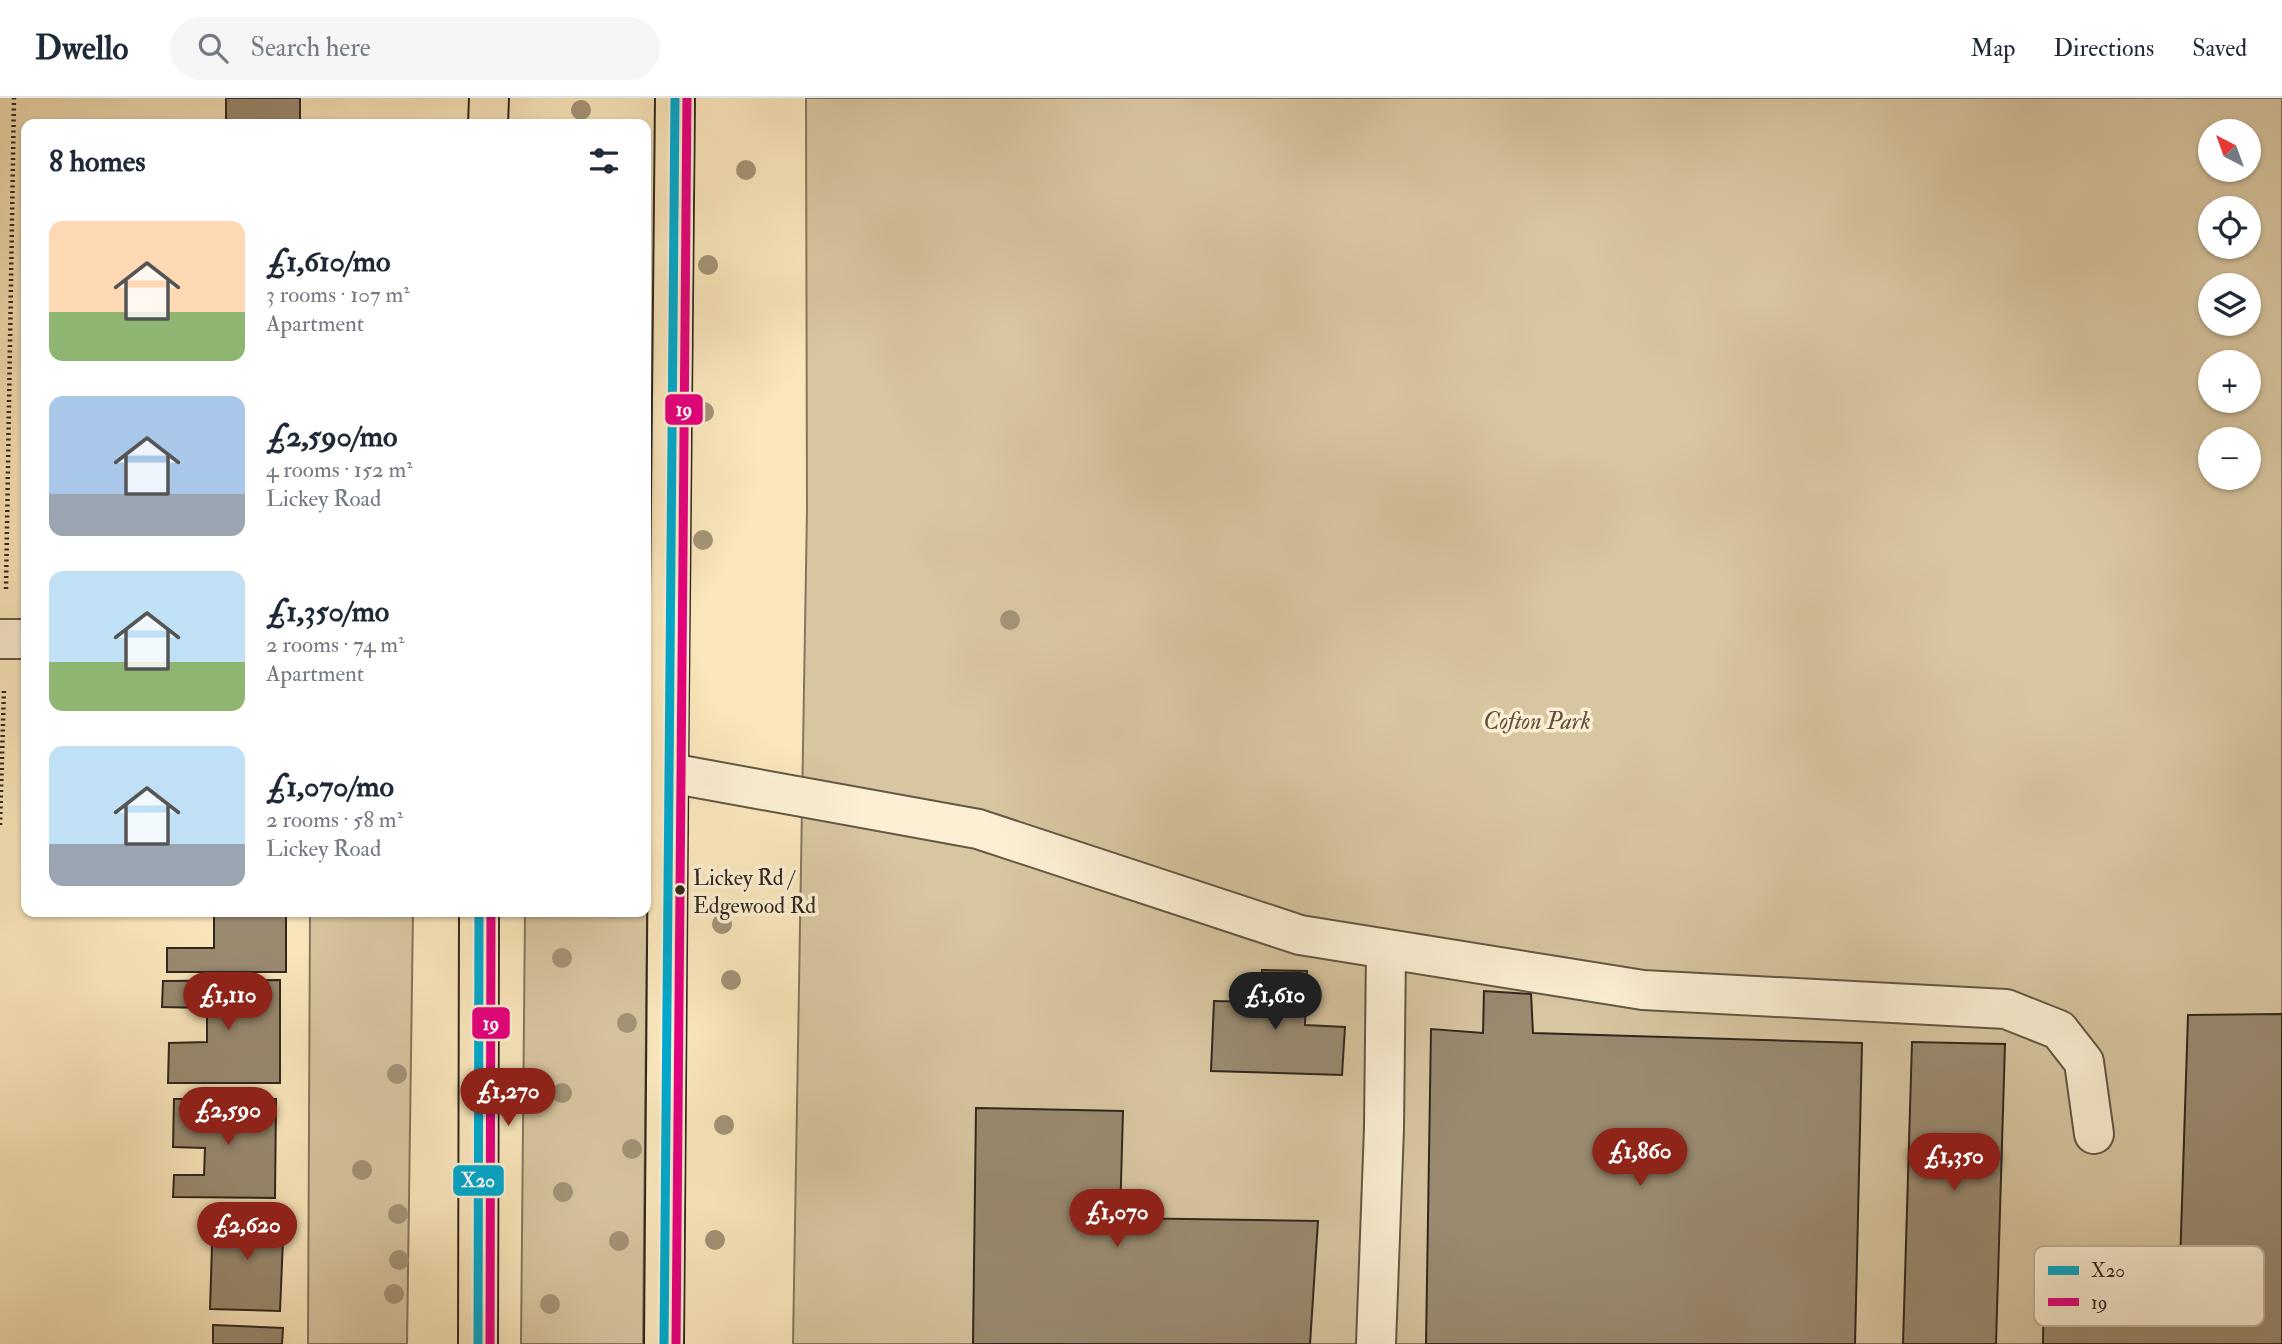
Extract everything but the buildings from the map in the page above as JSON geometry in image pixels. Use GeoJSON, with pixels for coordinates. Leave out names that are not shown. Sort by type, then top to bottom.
{"type":"FeatureCollection","features":[{"type":"Feature","properties":{"kind":"main road"},"geometry":{"type":"LineString","coordinates":[[488,119],[489,98]]}},
{"type":"Feature","properties":{"kind":"main road"},"geometry":{"type":"LineString","coordinates":[[664,1344],[670,774],[656,647],[675,98]]}},
{"type":"Feature","properties":{"kind":"main road"},"geometry":{"type":"LineString","coordinates":[[478,1344],[479,917]]}},
{"type":"Feature","properties":{"kind":"lane"},"geometry":{"type":"LineString","coordinates":[[670,774],[978,829],[1300,935],[1643,990],[2006,1009],[2059,1030],[2084,1062],[2094,1134]]}},
{"type":"Feature","properties":{"kind":"lane"},"geometry":{"type":"LineString","coordinates":[[1376,1344],[1384,1128],[1386,950]]}},
{"type":"Feature","properties":{"kind":"path"},"geometry":{"type":"LineString","coordinates":[[0,824],[11,639],[14,98]]}},
{"type":"Feature","properties":{"kind":"green space","name":"Cofton Park"},"geometry":{"type":"Polygon","coordinates":[[[806,98],[2282,98],[2282,1344],[793,1344],[807,509],[806,98]]]}},
{"type":"Feature","properties":{"kind":"green space"},"geometry":{"type":"Polygon","coordinates":[[[310,917],[413,917],[407,1344],[308,1344],[310,917]]]}},
{"type":"Feature","properties":{"kind":"green space"},"geometry":{"type":"Polygon","coordinates":[[[525,917],[647,917],[643,1344],[521,1344],[525,917]]]}},
{"type":"Feature","properties":{"kind":"transit line","name":"X20"},"geometry":{"type":"LineString","coordinates":[[664,1344],[675,98]]}},
{"type":"Feature","properties":{"kind":"transit line","name":"19"},"geometry":{"type":"LineString","coordinates":[[676,1344],[687,98]]}},
{"type":"Feature","properties":{"kind":"transit line","name":"X20"},"geometry":{"type":"LineString","coordinates":[[478,1344],[479,917]]}},
{"type":"Feature","properties":{"kind":"transit line","name":"19"},"geometry":{"type":"LineString","coordinates":[[490,1344],[491,917]]}},
{"type":"Feature","properties":{"kind":"place","name":"Lickey Rd / Edgewood Rd"},"geometry":{"type":"Point","coordinates":[680,890]}}]}
